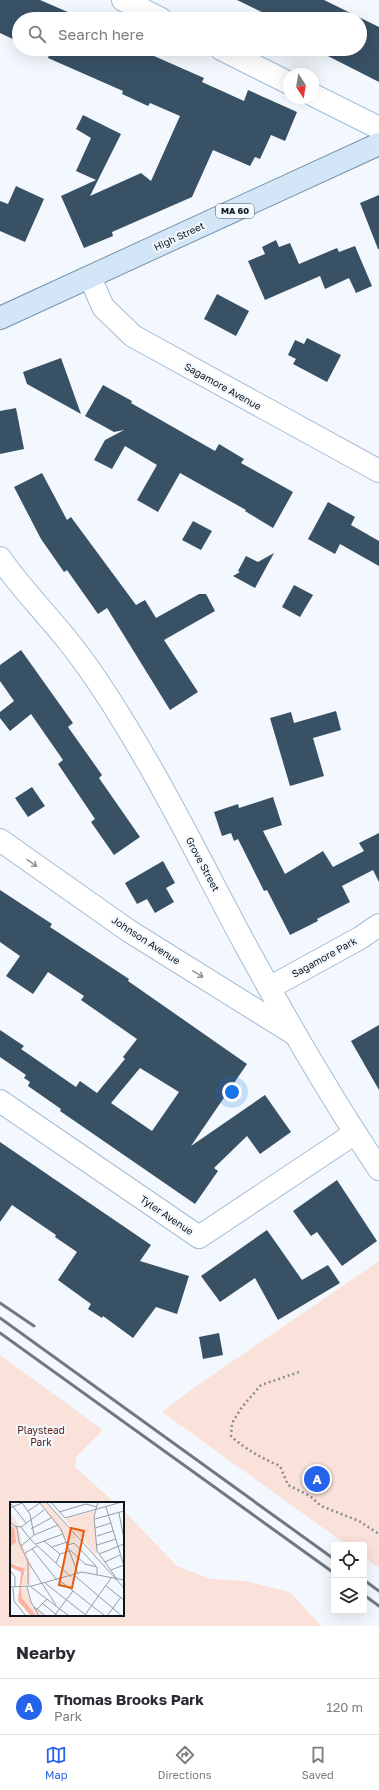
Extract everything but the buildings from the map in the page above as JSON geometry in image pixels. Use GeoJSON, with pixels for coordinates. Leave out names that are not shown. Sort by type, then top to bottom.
{"type":"FeatureCollection","features":[{"type":"Feature","properties":{"kind":"main road","name":"High Street"},"geometry":{"type":"LineString","coordinates":[[0,318],[379,144]]}},
{"type":"Feature","properties":{"kind":"street"},"geometry":{"type":"LineString","coordinates":[[123,0],[147,12]]}},
{"type":"Feature","properties":{"kind":"street"},"geometry":{"type":"LineString","coordinates":[[235,56],[283,80]]}},
{"type":"Feature","properties":{"kind":"street"},"geometry":{"type":"LineString","coordinates":[[319,98],[379,128]]}},
{"type":"Feature","properties":{"kind":"street","name":"Sagamore Avenue"},"geometry":{"type":"LineString","coordinates":[[90,277],[103,307],[133,336],[379,471]]}},
{"type":"Feature","properties":{"kind":"street","name":"Grove Street"},"geometry":{"type":"LineString","coordinates":[[3,566],[65,638],[101,688],[151,769],[269,988],[296,1035],[355,1133],[379,1169]]}},
{"type":"Feature","properties":{"kind":"street","name":"Johnson Avenue"},"geometry":{"type":"LineString","coordinates":[[0,840],[129,931],[296,1035]]}},
{"type":"Feature","properties":{"kind":"street","name":"Sagamore Park"},"geometry":{"type":"LineString","coordinates":[[269,988],[360,938],[379,925]]}},
{"type":"Feature","properties":{"kind":"street","name":"Tyler Avenue"},"geometry":{"type":"LineString","coordinates":[[0,1101],[200,1237],[355,1133]]}},
{"type":"Feature","properties":{"kind":"path"},"geometry":{"type":"LineString","coordinates":[[299,1372],[261,1385],[242,1407],[232,1423],[231,1436],[242,1446],[262,1458],[280,1466],[288,1485],[310,1496],[321,1506],[359,1521],[379,1534]]}},
{"type":"Feature","properties":{"kind":"green space"},"geometry":{"type":"Polygon","coordinates":[[[379,1261],[379,1568],[367,1559],[367,1542],[343,1542],[162,1412],[195,1387],[379,1261]]]}},
{"type":"Feature","properties":{"kind":"green space","name":"Playstead Park"},"geometry":{"type":"Polygon","coordinates":[[[0,1355],[103,1430],[77,1456],[75,1467],[114,1502],[10,1502],[10,1616],[124,1616],[124,1511],[177,1566],[211,1579],[245,1581],[290,1592],[321,1626],[0,1626],[0,1355]]]}},
{"type":"Feature","properties":{"kind":"railway"},"geometry":{"type":"LineString","coordinates":[[0,1303],[34,1326]]}},
{"type":"Feature","properties":{"kind":"railway"},"geometry":{"type":"LineString","coordinates":[[0,1318],[331,1557]]}},
{"type":"Feature","properties":{"kind":"railway"},"geometry":{"type":"LineString","coordinates":[[0,1333],[331,1571]]}},
{"type":"Feature","properties":{"kind":"railway"},"geometry":{"type":"LineString","coordinates":[[367,1582],[379,1591]]}},
{"type":"Feature","properties":{"kind":"railway"},"geometry":{"type":"LineString","coordinates":[[367,1597],[379,1606]]}},
{"type":"Feature","properties":{"kind":"place","name":"Thomas Brooks Park"},"geometry":{"type":"Point","coordinates":[317,1479]}}]}
